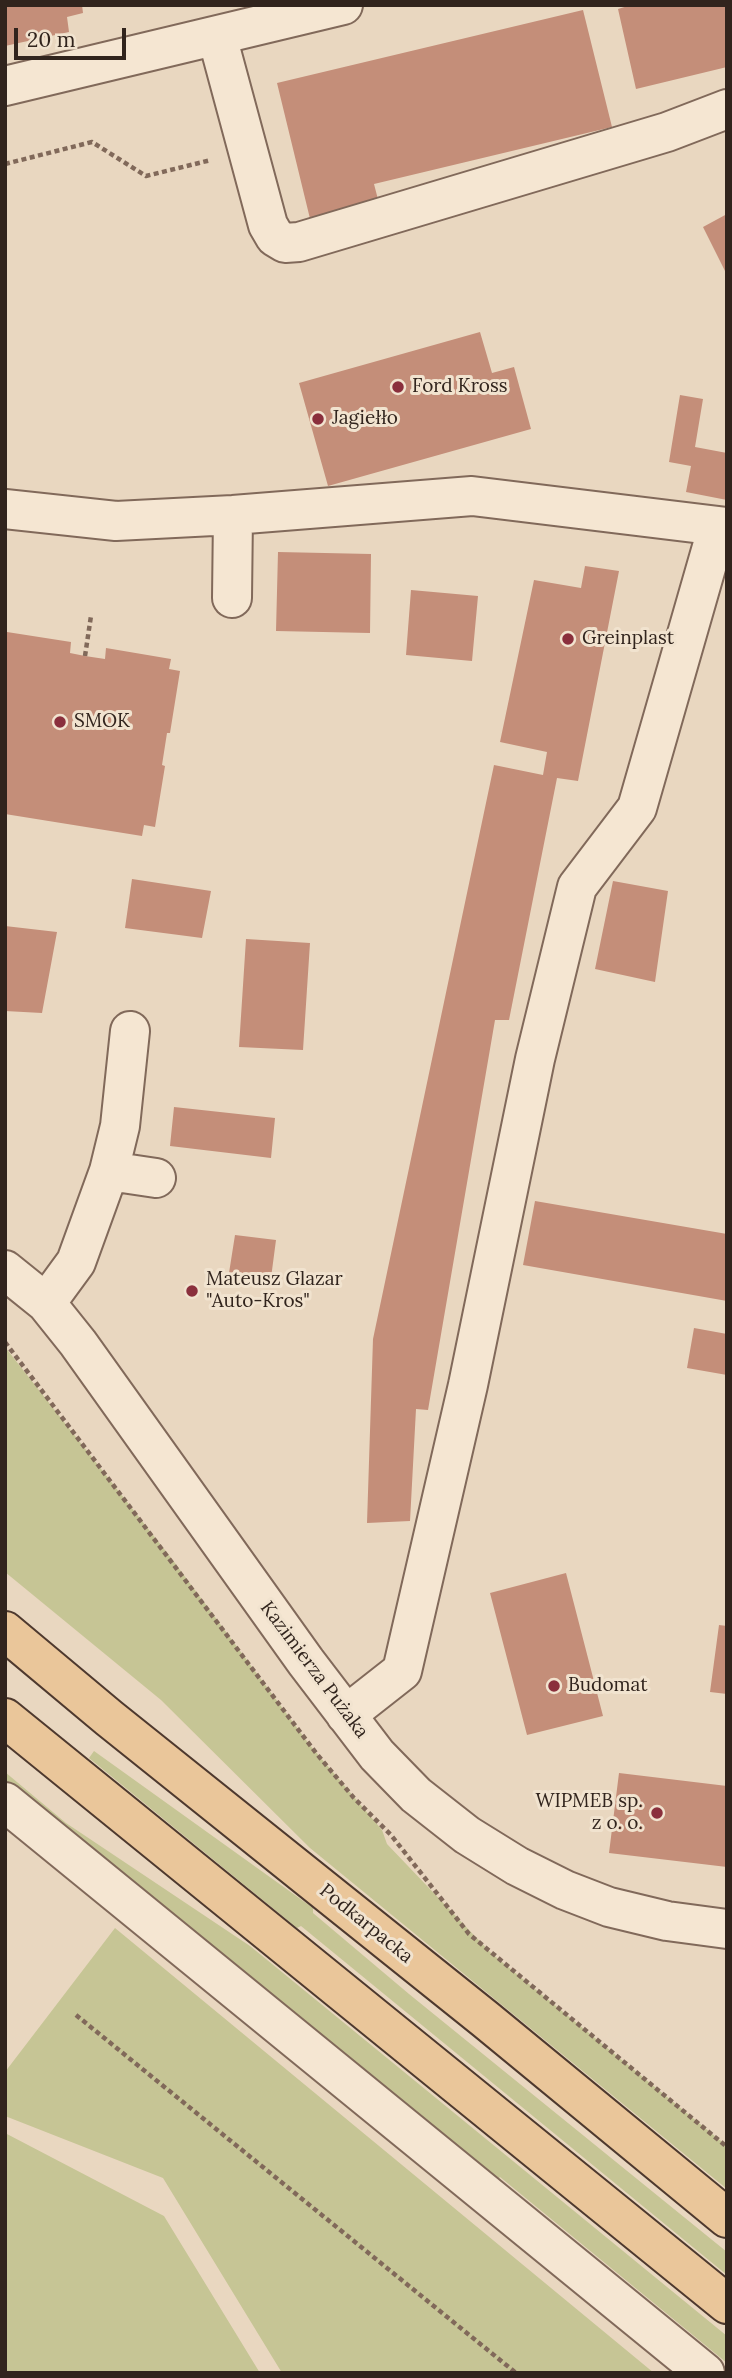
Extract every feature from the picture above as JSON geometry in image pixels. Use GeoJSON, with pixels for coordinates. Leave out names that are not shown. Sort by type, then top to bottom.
{"type":"FeatureCollection","features":[{"type":"Feature","properties":{"kind":"main road","name":"Podkarpacka"},"geometry":{"type":"LineString","coordinates":[[5,1631],[727,2218]]}},
{"type":"Feature","properties":{"kind":"main road"},"geometry":{"type":"LineString","coordinates":[[5,1718],[727,2304]]}},
{"type":"Feature","properties":{"kind":"street"},"geometry":{"type":"LineString","coordinates":[[5,86],[343,5]]}},
{"type":"Feature","properties":{"kind":"street"},"geometry":{"type":"LineString","coordinates":[[216,36],[268,225],[275,237],[285,243],[299,242],[667,132],[727,109]]}},
{"type":"Feature","properties":{"kind":"street"},"geometry":{"type":"LineString","coordinates":[[5,509],[116,521],[233,515],[472,496],[722,526],[637,808],[577,887],[535,1059],[468,1385],[402,1671],[346,1715]]}},
{"type":"Feature","properties":{"kind":"street"},"geometry":{"type":"LineString","coordinates":[[232,598],[233,515]]}},
{"type":"Feature","properties":{"kind":"street"},"geometry":{"type":"LineString","coordinates":[[46,1303],[76,1262],[109,1171],[120,1126],[130,1031]]}},
{"type":"Feature","properties":{"kind":"street"},"geometry":{"type":"LineString","coordinates":[[109,1171],[156,1178]]}},
{"type":"Feature","properties":{"kind":"street","name":"Kazimierza Pużaka"},"geometry":{"type":"LineString","coordinates":[[5,1270],[46,1303],[78,1343],[346,1715],[377,1755],[416,1794],[467,1835],[517,1866],[565,1890],[609,1907],[667,1921],[727,1929]]}},
{"type":"Feature","properties":{"kind":"street"},"geometry":{"type":"LineString","coordinates":[[5,1802],[705,2373]]}},
{"type":"Feature","properties":{"kind":"path"},"geometry":{"type":"LineString","coordinates":[[5,164],[92,142],[146,176],[247,152]]}},
{"type":"Feature","properties":{"kind":"path"},"geometry":{"type":"LineString","coordinates":[[85,656],[91,616]]}},
{"type":"Feature","properties":{"kind":"path"},"geometry":{"type":"LineString","coordinates":[[5,1342],[316,1753],[354,1798],[391,1835],[469,1934],[727,2147]]}},
{"type":"Feature","properties":{"kind":"path"},"geometry":{"type":"LineString","coordinates":[[76,2015],[516,2373]]}},
{"type":"Feature","properties":{"kind":"shaded area"},"geometry":{"type":"Polygon","coordinates":[[[5,1347],[172,1559],[309,1744],[382,1830],[387,1844],[491,1953],[727,2146],[727,2189],[310,1848],[161,1700],[5,1572],[5,1347]]]}},
{"type":"Feature","properties":{"kind":"shaded area"},"geometry":{"type":"Polygon","coordinates":[[[94,1751],[313,1908],[313,1913],[409,1994],[727,2252],[727,2275],[301,1926],[297,1928],[89,1758],[94,1751]]]}},
{"type":"Feature","properties":{"kind":"shaded area"},"geometry":{"type":"Polygon","coordinates":[[[5,1772],[66,1823],[250,1946],[727,2336],[727,2363],[500,2177],[498,2179],[5,1782],[5,1772]]]}},
{"type":"Feature","properties":{"kind":"shaded area"},"geometry":{"type":"Polygon","coordinates":[[[115,1928],[654,2373],[282,2373],[163,2178],[5,2116],[5,2072],[115,1928]]]}},
{"type":"Feature","properties":{"kind":"shaded area"},"geometry":{"type":"Polygon","coordinates":[[[5,2133],[164,2216],[260,2373],[5,2373],[5,2133]]]}},
{"type":"Feature","properties":{"kind":"building"},"geometry":{"type":"Polygon","coordinates":[[[5,5],[82,5],[83,13],[67,17],[69,32],[5,46],[5,5]]]}},
{"type":"Feature","properties":{"kind":"building"},"geometry":{"type":"Polygon","coordinates":[[[631,5],[727,5],[727,67],[636,89],[618,9],[631,5]]]}},
{"type":"Feature","properties":{"kind":"building"},"geometry":{"type":"Polygon","coordinates":[[[583,10],[612,127],[374,184],[382,215],[313,231],[277,83],[583,10]]]}},
{"type":"Feature","properties":{"kind":"building"},"geometry":{"type":"Polygon","coordinates":[[[727,214],[727,275],[703,227],[727,214]]]}},
{"type":"Feature","properties":{"kind":"building"},"geometry":{"type":"Polygon","coordinates":[[[480,332],[492,373],[514,367],[531,429],[328,486],[299,383],[480,332]]]}},
{"type":"Feature","properties":{"kind":"building"},"geometry":{"type":"Polygon","coordinates":[[[680,395],[703,399],[695,447],[727,453],[727,500],[686,492],[691,466],[669,462],[680,395]]]}},
{"type":"Feature","properties":{"kind":"building"},"geometry":{"type":"Polygon","coordinates":[[[278,552],[371,554],[370,633],[276,631],[278,552]]]}},
{"type":"Feature","properties":{"kind":"building"},"geometry":{"type":"Polygon","coordinates":[[[585,566],[619,571],[578,781],[557,778],[509,1020],[495,1020],[428,1410],[416,1409],[410,1521],[367,1523],[373,1339],[494,765],[543,775],[547,752],[500,742],[534,580],[581,588],[585,566]]]}},
{"type":"Feature","properties":{"kind":"building"},"geometry":{"type":"Polygon","coordinates":[[[411,590],[478,596],[472,661],[406,655],[411,590]]]}},
{"type":"Feature","properties":{"kind":"building"},"geometry":{"type":"Polygon","coordinates":[[[7,632],[71,642],[70,653],[85,656],[105,659],[106,648],[171,659],[169,669],[180,671],[170,733],[167,733],[162,765],[165,766],[155,827],[144,825],[142,836],[5,814],[7,632]]]}},
{"type":"Feature","properties":{"kind":"building"},"geometry":{"type":"Polygon","coordinates":[[[132,879],[211,891],[202,938],[125,928],[132,879]]]}},
{"type":"Feature","properties":{"kind":"building"},"geometry":{"type":"Polygon","coordinates":[[[613,881],[668,891],[655,982],[595,969],[613,881]]]}},
{"type":"Feature","properties":{"kind":"building"},"geometry":{"type":"Polygon","coordinates":[[[5,926],[57,932],[42,1013],[5,1011],[5,926]]]}},
{"type":"Feature","properties":{"kind":"building"},"geometry":{"type":"Polygon","coordinates":[[[246,939],[310,943],[303,1050],[239,1047],[246,939]]]}},
{"type":"Feature","properties":{"kind":"building"},"geometry":{"type":"Polygon","coordinates":[[[174,1107],[275,1118],[271,1158],[170,1146],[174,1107]]]}},
{"type":"Feature","properties":{"kind":"building"},"geometry":{"type":"Polygon","coordinates":[[[535,1201],[727,1234],[727,1301],[523,1265],[535,1201]]]}},
{"type":"Feature","properties":{"kind":"building"},"geometry":{"type":"Polygon","coordinates":[[[235,1235],[276,1240],[271,1278],[229,1273],[235,1235]]]}},
{"type":"Feature","properties":{"kind":"building"},"geometry":{"type":"Polygon","coordinates":[[[694,1328],[727,1334],[727,1375],[687,1368],[694,1328]]]}},
{"type":"Feature","properties":{"kind":"building"},"geometry":{"type":"Polygon","coordinates":[[[566,1573],[603,1716],[527,1735],[490,1593],[566,1573]]]}},
{"type":"Feature","properties":{"kind":"building"},"geometry":{"type":"Polygon","coordinates":[[[719,1625],[727,1626],[727,1694],[710,1692],[719,1625]]]}},
{"type":"Feature","properties":{"kind":"building"},"geometry":{"type":"Polygon","coordinates":[[[619,1773],[727,1786],[727,1867],[609,1853],[619,1773]]]}},
{"type":"Feature","properties":{"kind":"place","name":"Ford Kross"},"geometry":{"type":"Point","coordinates":[398,387]}},
{"type":"Feature","properties":{"kind":"place","name":"Jagiełło"},"geometry":{"type":"Point","coordinates":[318,419]}},
{"type":"Feature","properties":{"kind":"place","name":"Greinplast"},"geometry":{"type":"Point","coordinates":[568,639]}},
{"type":"Feature","properties":{"kind":"place","name":"SMOK"},"geometry":{"type":"Point","coordinates":[60,722]}},
{"type":"Feature","properties":{"kind":"place","name":"Mateusz Glazar \"Auto-Kros\""},"geometry":{"type":"Point","coordinates":[192,1291]}},
{"type":"Feature","properties":{"kind":"place","name":"Budomat"},"geometry":{"type":"Point","coordinates":[554,1686]}},
{"type":"Feature","properties":{"kind":"place","name":"WIPMEB sp. z o. o."},"geometry":{"type":"Point","coordinates":[657,1813]}}]}
